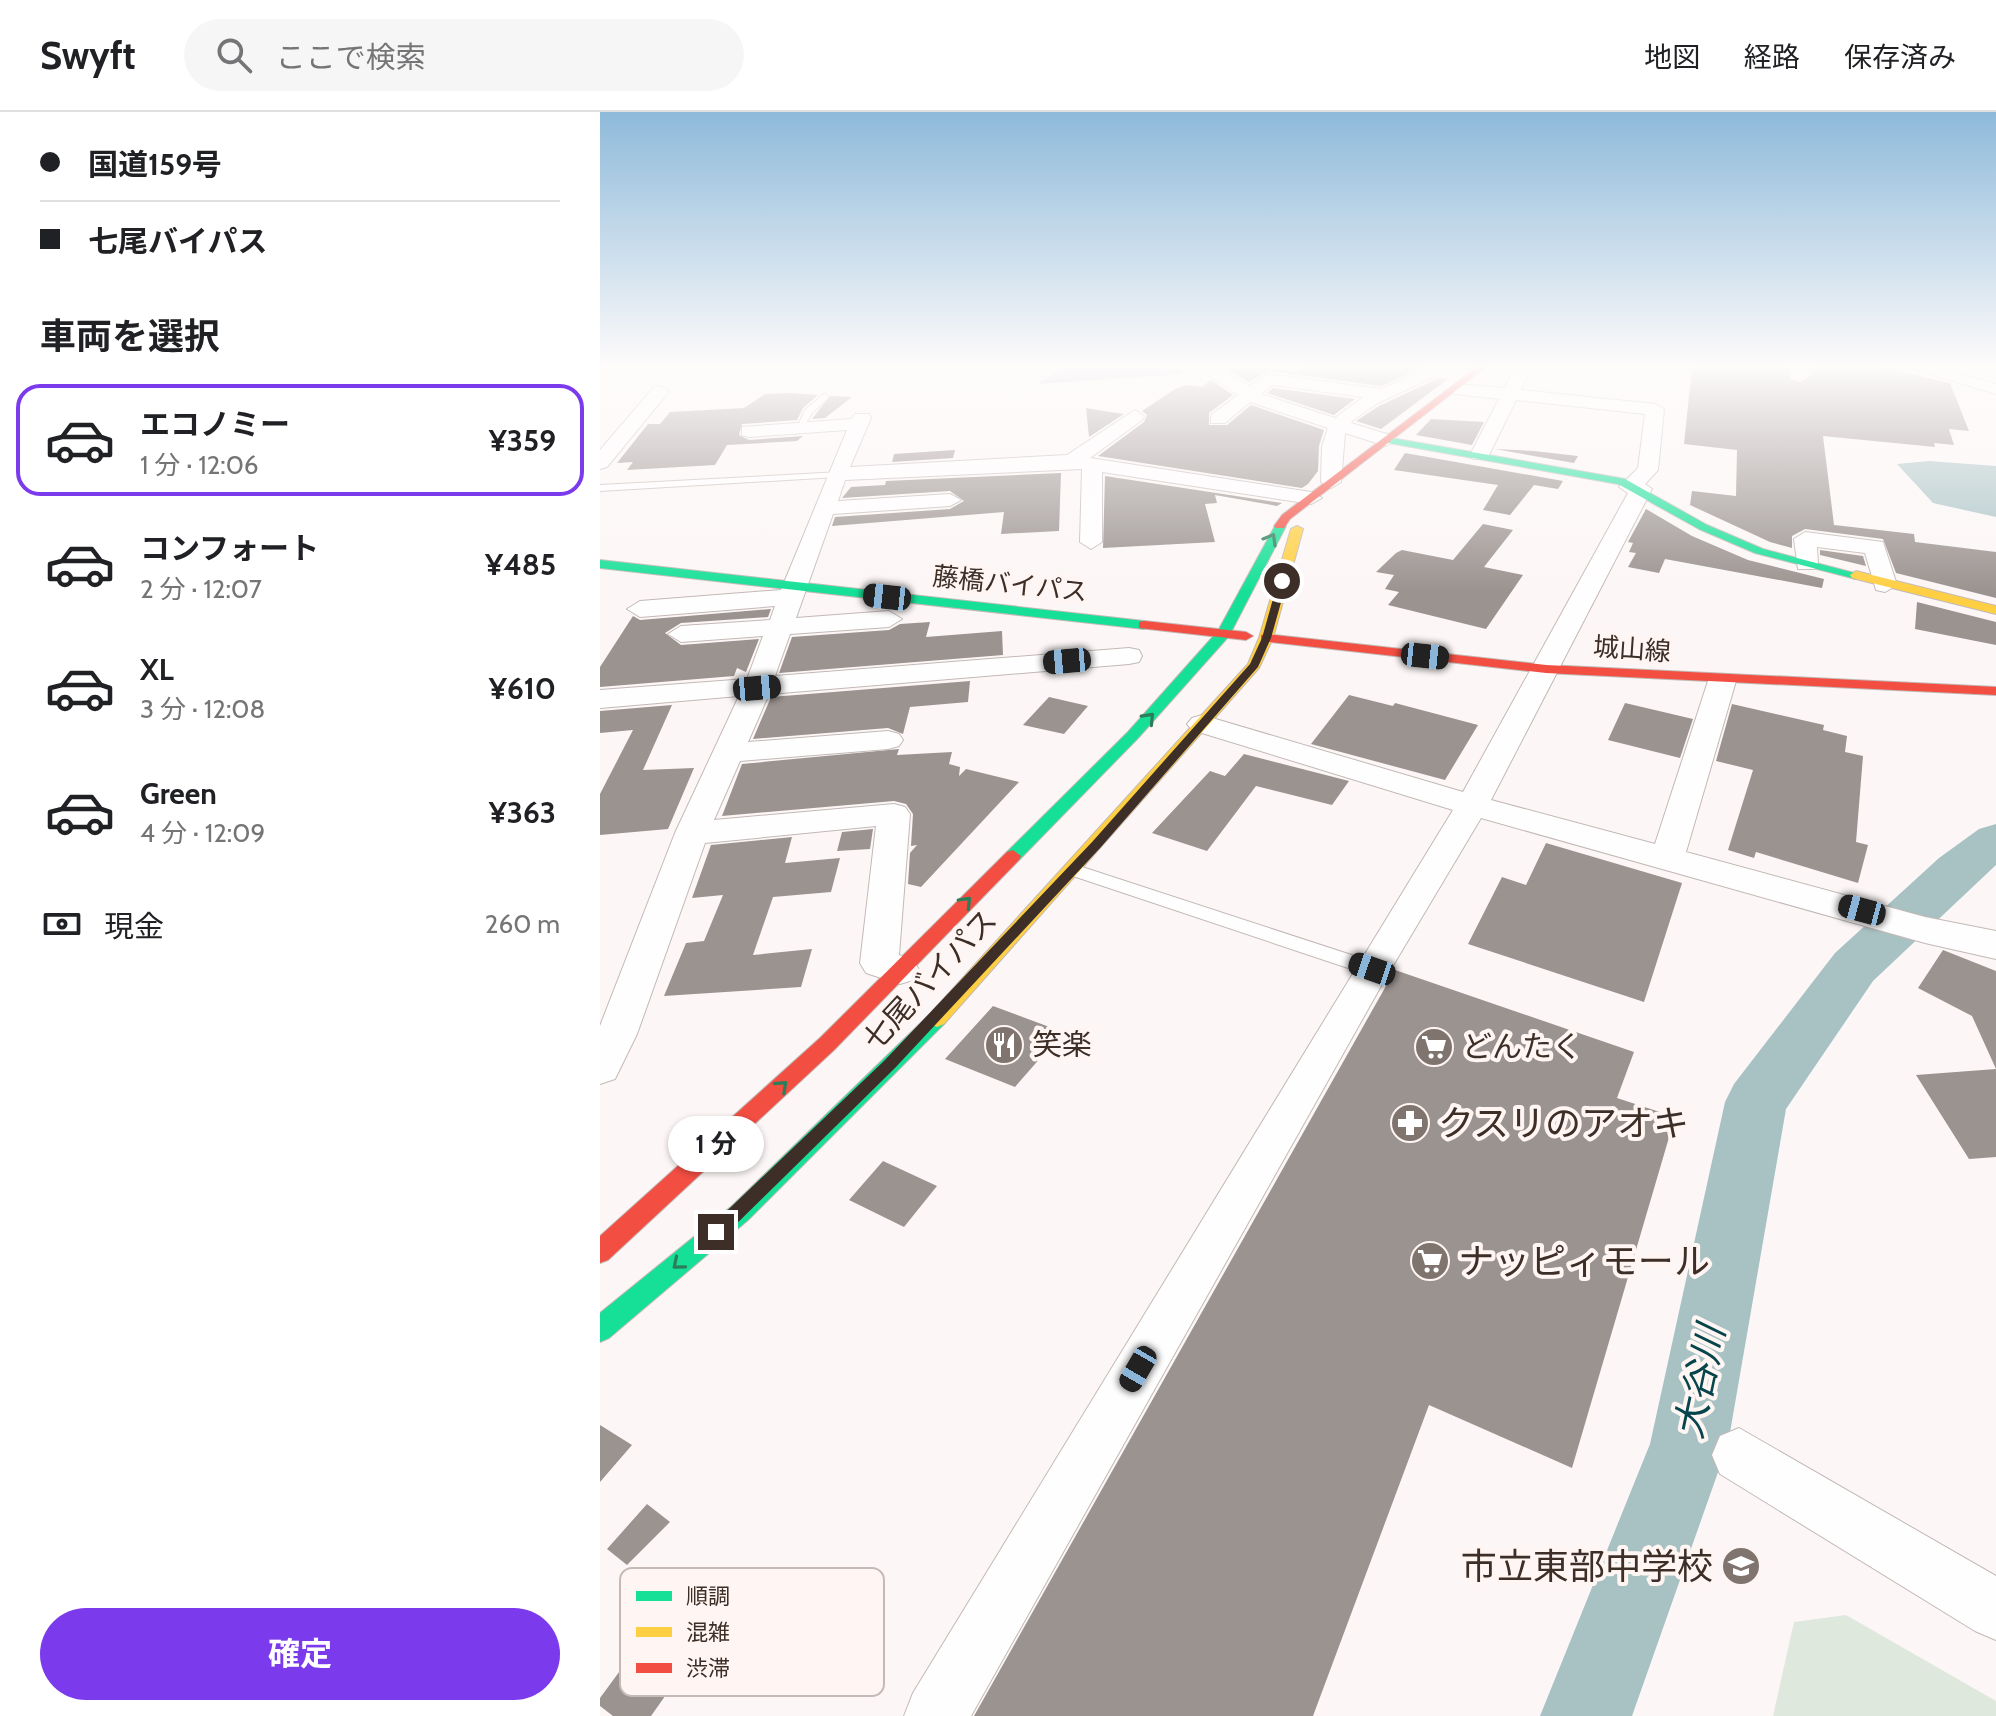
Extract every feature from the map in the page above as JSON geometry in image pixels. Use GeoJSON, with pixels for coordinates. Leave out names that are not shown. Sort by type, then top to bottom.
{"type":"FeatureCollection","features":[{"type":"Feature","properties":{"kind":"main road","name":"七尾バイパス"},"geometry":{"type":"LineString","coordinates":[[600,1252],[817,1054],[1133,735],[1224,633],[1276,529],[1298,505],[1384,442]]}},
{"type":"Feature","properties":{"kind":"main road"},"geometry":{"type":"LineString","coordinates":[[1398,442],[1621,481],[1703,527],[1759,551],[1885,585],[1996,610]]}},
{"type":"Feature","properties":{"kind":"main road","name":"七尾バイパス"},"geometry":{"type":"LineString","coordinates":[[600,1329],[739,1213],[890,1064],[1073,870],[1254,665],[1266,638],[1299,523],[1311,498]]}},
{"type":"Feature","properties":{"kind":"main road","name":"藤橋バイパス"},"geometry":{"type":"LineString","coordinates":[[600,564],[794,592],[1266,638]]}},
{"type":"Feature","properties":{"kind":"main road","name":"城山線"},"geometry":{"type":"LineString","coordinates":[[1266,638],[1546,669],[1722,681],[1996,691]]}},
{"type":"Feature","properties":{"kind":"street"},"geometry":{"type":"LineString","coordinates":[[600,463],[618,442]]}},
{"type":"Feature","properties":{"kind":"street"},"geometry":{"type":"LineString","coordinates":[[600,1067],[617,1034],[692,833],[757,688],[852,442]]}},
{"type":"Feature","properties":{"kind":"street"},"geometry":{"type":"LineString","coordinates":[[1082,463],[1106,442]]}},
{"type":"Feature","properties":{"kind":"street"},"geometry":{"type":"LineString","coordinates":[[1331,482],[1330,460],[1335,442]]}},
{"type":"Feature","properties":{"kind":"street"},"geometry":{"type":"LineString","coordinates":[[1480,455],[1487,442]]}},
{"type":"Feature","properties":{"kind":"street"},"geometry":{"type":"LineString","coordinates":[[936,1716],[1372,969],[1472,805],[1648,470],[1651,442]]}},
{"type":"Feature","properties":{"kind":"street"},"geometry":{"type":"LineString","coordinates":[[837,474],[1082,463],[1311,498]]}},
{"type":"Feature","properties":{"kind":"street"},"geometry":{"type":"LineString","coordinates":[[1082,463],[1091,542]]}},
{"type":"Feature","properties":{"kind":"street"},"geometry":{"type":"LineString","coordinates":[[825,508],[950,500]]}},
{"type":"Feature","properties":{"kind":"street"},"geometry":{"type":"LineString","coordinates":[[1806,564],[1805,539],[1875,547],[1885,585]]}},
{"type":"Feature","properties":{"kind":"street"},"geometry":{"type":"LineString","coordinates":[[640,609],[794,592]]}},
{"type":"Feature","properties":{"kind":"street"},"geometry":{"type":"LineString","coordinates":[[681,634],[889,619]]}},
{"type":"Feature","properties":{"kind":"street"},"geometry":{"type":"LineString","coordinates":[[600,699],[1129,656]]}},
{"type":"Feature","properties":{"kind":"street"},"geometry":{"type":"LineString","coordinates":[[1667,858],[1722,681]]}},
{"type":"Feature","properties":{"kind":"street"},"geometry":{"type":"LineString","coordinates":[[1202,724],[1472,805],[1898,922],[1996,945]]}},
{"type":"Feature","properties":{"kind":"street"},"geometry":{"type":"LineString","coordinates":[[728,753],[888,740]]}},
{"type":"Feature","properties":{"kind":"street"},"geometry":{"type":"LineString","coordinates":[[692,833],[894,814],[879,963],[900,970]]}},
{"type":"Feature","properties":{"kind":"street"},"geometry":{"type":"LineString","coordinates":[[1739,1455],[1996,1610]]}},
{"type":"Feature","properties":{"kind":"lane"},"geometry":{"type":"LineString","coordinates":[[600,488],[837,474]]}},
{"type":"Feature","properties":{"kind":"lane"},"geometry":{"type":"LineString","coordinates":[[1073,870],[1372,969]]}},
{"type":"Feature","properties":{"kind":"shaded area"},"geometry":{"type":"Polygon","coordinates":[[[1846,1615],[1996,1701],[1996,1716],[1773,1716],[1794,1622],[1846,1615]]]}},
{"type":"Feature","properties":{"kind":"water"},"geometry":{"type":"Polygon","coordinates":[[[1929,461],[1996,466],[1996,517],[1933,503],[1897,464],[1929,461]]]}},
{"type":"Feature","properties":{"kind":"building"},"geometry":{"type":"Polygon","coordinates":[[[634,442],[782,442],[727,445],[715,465],[627,470],[633,462],[617,463],[634,442]]]}},
{"type":"Feature","properties":{"kind":"building"},"geometry":{"type":"Polygon","coordinates":[[[1117,442],[1320,442],[1318,471],[1302,488],[1098,456],[1117,442]]]}},
{"type":"Feature","properties":{"kind":"building"},"geometry":{"type":"Polygon","coordinates":[[[1824,442],[1834,525],[1914,534],[1915,542],[1996,552],[1996,598],[1896,573],[1883,539],[1805,529],[1792,536],[1792,548],[1770,542],[1690,505],[1692,491],[1736,496],[1737,450],[1684,444],[1824,442]]]}},
{"type":"Feature","properties":{"kind":"building"},"geometry":{"type":"Polygon","coordinates":[[[1883,442],[1953,442],[1954,445],[1934,443],[1935,447],[1883,442]]]}},
{"type":"Feature","properties":{"kind":"building"},"geometry":{"type":"Polygon","coordinates":[[[1495,449],[1534,451],[1578,456],[1574,463],[1495,449]]]}},
{"type":"Feature","properties":{"kind":"building"},"geometry":{"type":"Polygon","coordinates":[[[955,450],[953,458],[892,462],[894,454],[955,450]]]}},
{"type":"Feature","properties":{"kind":"building"},"geometry":{"type":"Polygon","coordinates":[[[1405,453],[1563,481],[1558,489],[1534,485],[1510,515],[1483,510],[1498,485],[1394,470],[1405,453]]]}},
{"type":"Feature","properties":{"kind":"building"},"geometry":{"type":"Polygon","coordinates":[[[1061,473],[1059,531],[1001,534],[1004,512],[832,526],[835,517],[950,509],[964,501],[950,491],[842,498],[851,487],[885,485],[886,481],[1061,473]]]}},
{"type":"Feature","properties":{"kind":"building"},"geometry":{"type":"Polygon","coordinates":[[[1105,476],[1282,503],[1277,506],[1215,495],[1217,503],[1205,504],[1215,542],[1103,548],[1105,476]]]}},
{"type":"Feature","properties":{"kind":"building"},"geometry":{"type":"Polygon","coordinates":[[[1646,509],[1692,536],[1748,560],[1824,579],[1822,588],[1665,559],[1659,573],[1628,567],[1636,553],[1629,552],[1633,543],[1628,542],[1646,509]]]}},
{"type":"Feature","properties":{"kind":"building"},"geometry":{"type":"Polygon","coordinates":[[[1483,524],[1513,530],[1484,567],[1523,575],[1486,629],[1388,605],[1399,592],[1385,589],[1394,575],[1376,572],[1396,553],[1402,550],[1453,560],[1483,524]]]}},
{"type":"Feature","properties":{"kind":"building"},"geometry":{"type":"Polygon","coordinates":[[[1820,550],[1863,556],[1866,566],[1820,555],[1820,550]]]}},
{"type":"Feature","properties":{"kind":"building"},"geometry":{"type":"Polygon","coordinates":[[[1917,602],[1996,622],[1996,645],[1915,629],[1917,602]]]}},
{"type":"Feature","properties":{"kind":"building"},"geometry":{"type":"Polygon","coordinates":[[[771,609],[768,617],[681,623],[665,633],[681,645],[759,639],[746,672],[737,668],[734,676],[600,687],[600,667],[633,616],[640,620],[771,609]]]}},
{"type":"Feature","properties":{"kind":"building"},"geometry":{"type":"Polygon","coordinates":[[[930,622],[926,637],[1002,631],[1003,655],[779,673],[792,637],[889,630],[900,624],[930,622]]]}},
{"type":"Feature","properties":{"kind":"building"},"geometry":{"type":"Polygon","coordinates":[[[970,681],[968,702],[910,707],[903,734],[888,728],[753,739],[771,697],[970,681]]]}},
{"type":"Feature","properties":{"kind":"building"},"geometry":{"type":"Polygon","coordinates":[[[1349,695],[1393,706],[1395,703],[1478,725],[1445,780],[1311,744],[1349,695]]]}},
{"type":"Feature","properties":{"kind":"building"},"geometry":{"type":"Polygon","coordinates":[[[1049,697],[1088,706],[1064,734],[1023,725],[1049,697]]]}},
{"type":"Feature","properties":{"kind":"building"},"geometry":{"type":"Polygon","coordinates":[[[1625,703],[1693,719],[1680,758],[1608,740],[1625,703]]]}},
{"type":"Feature","properties":{"kind":"building"},"geometry":{"type":"Polygon","coordinates":[[[1732,704],[1824,725],[1823,730],[1847,736],[1845,752],[1863,756],[1856,842],[1868,845],[1858,883],[1756,852],[1754,858],[1728,850],[1753,770],[1716,761],[1732,704]]]}},
{"type":"Feature","properties":{"kind":"building"},"geometry":{"type":"Polygon","coordinates":[[[672,705],[643,770],[694,768],[668,829],[600,835],[600,794],[633,730],[600,733],[600,711],[672,705]]]}},
{"type":"Feature","properties":{"kind":"building"},"geometry":{"type":"Polygon","coordinates":[[[899,749],[897,755],[952,752],[949,764],[960,767],[959,776],[966,769],[1019,782],[921,887],[908,884],[910,853],[917,845],[911,846],[913,814],[906,804],[894,801],[722,816],[742,764],[899,749]]]}},
{"type":"Feature","properties":{"kind":"building"},"geometry":{"type":"Polygon","coordinates":[[[1244,754],[1349,781],[1332,805],[1256,786],[1207,851],[1152,833],[1210,771],[1225,776],[1244,754]]]}},
{"type":"Feature","properties":{"kind":"building"},"geometry":{"type":"Polygon","coordinates":[[[873,829],[870,849],[837,851],[842,832],[873,829]]]}},
{"type":"Feature","properties":{"kind":"building"},"geometry":{"type":"Polygon","coordinates":[[[792,837],[785,863],[840,858],[831,892],[773,897],[753,955],[812,949],[801,987],[664,996],[686,943],[704,941],[723,895],[692,898],[711,845],[792,837]]]}},
{"type":"Feature","properties":{"kind":"building"},"geometry":{"type":"Polygon","coordinates":[[[1546,843],[1682,883],[1644,1002],[1468,944],[1502,877],[1526,885],[1546,843]]]}},
{"type":"Feature","properties":{"kind":"building"},"geometry":{"type":"Polygon","coordinates":[[[1943,950],[1996,971],[1996,1069],[1972,1016],[1918,988],[1943,950]]]}},
{"type":"Feature","properties":{"kind":"building","name":"ナッピィモール"},"geometry":{"type":"Polygon","coordinates":[[[1395,970],[1634,1052],[1617,1098],[1675,1117],[1572,1468],[1429,1405],[1313,1716],[974,1716],[1395,970]]]}},
{"type":"Feature","properties":{"kind":"building","name":"笑楽"},"geometry":{"type":"Polygon","coordinates":[[[993,1006],[1063,1032],[1015,1087],[945,1059],[993,1006]]]}},
{"type":"Feature","properties":{"kind":"building"},"geometry":{"type":"Polygon","coordinates":[[[1996,1069],[1996,1157],[1969,1159],[1916,1075],[1996,1069]]]}},
{"type":"Feature","properties":{"kind":"building"},"geometry":{"type":"Polygon","coordinates":[[[883,1161],[937,1186],[904,1227],[849,1200],[883,1161]]]}},
{"type":"Feature","properties":{"kind":"building"},"geometry":{"type":"Polygon","coordinates":[[[600,1425],[632,1445],[600,1482],[600,1425]]]}},
{"type":"Feature","properties":{"kind":"building"},"geometry":{"type":"Polygon","coordinates":[[[647,1504],[670,1522],[627,1565],[607,1549],[647,1504]]]}},
{"type":"Feature","properties":{"kind":"building"},"geometry":{"type":"Polygon","coordinates":[[[620,1671],[620,1696],[665,1696],[651,1716],[613,1716],[600,1706],[600,1698],[620,1671]]]}},
{"type":"Feature","properties":{"kind":"waterway","name":"大谷川"},"geometry":{"type":"LineString","coordinates":[[1586,1716],[1689,1444],[1756,1102],[1854,967],[1957,870],[1996,840]]}},
{"type":"Feature","properties":{"kind":"traffic: fast"},"geometry":{"type":"LineString","coordinates":[[1397,442],[1621,481],[1703,527],[1759,551],[1856,575]]}},
{"type":"Feature","properties":{"kind":"traffic: fast"},"geometry":{"type":"LineString","coordinates":[[1013,856],[1133,735],[1224,633],[1280,526]]}},
{"type":"Feature","properties":{"kind":"traffic: fast"},"geometry":{"type":"LineString","coordinates":[[600,564],[1144,625]]}},
{"type":"Feature","properties":{"kind":"traffic: fast"},"geometry":{"type":"LineString","coordinates":[[600,1329],[740,1213],[937,1019]]}},
{"type":"Feature","properties":{"kind":"traffic: slow"},"geometry":{"type":"LineString","coordinates":[[937,1019],[1254,665],[1266,638],[1297,529]]}},
{"type":"Feature","properties":{"kind":"traffic: slow"},"geometry":{"type":"LineString","coordinates":[[1856,575],[1996,610]]}},
{"type":"Feature","properties":{"kind":"traffic: jam"},"geometry":{"type":"LineString","coordinates":[[1280,526],[1286,517],[1384,442]]}},
{"type":"Feature","properties":{"kind":"traffic: jam"},"geometry":{"type":"LineString","coordinates":[[1144,625],[1246,636]]}},
{"type":"Feature","properties":{"kind":"traffic: jam"},"geometry":{"type":"LineString","coordinates":[[1266,638],[1546,669],[1996,691]]}},
{"type":"Feature","properties":{"kind":"traffic: jam"},"geometry":{"type":"LineString","coordinates":[[600,1252],[827,1044],[1013,856]]}},
{"type":"Feature","properties":{"kind":"place","name":"笑楽"},"geometry":{"type":"Point","coordinates":[1004,1045]}},
{"type":"Feature","properties":{"kind":"place","name":"どんたく"},"geometry":{"type":"Point","coordinates":[1434,1047]}},
{"type":"Feature","properties":{"kind":"place","name":"クスリのアオキ"},"geometry":{"type":"Point","coordinates":[1410,1123]}},
{"type":"Feature","properties":{"kind":"place","name":"ナッピィモール"},"geometry":{"type":"Point","coordinates":[1430,1261]}},
{"type":"Feature","properties":{"kind":"place","name":"市立東部中学校"},"geometry":{"type":"Point","coordinates":[1741,1566]}},
{"type":"Feature","properties":{"kind":"route"},"geometry":{"type":"LineString","coordinates":[[716,1232],[890,1064],[1097,844],[1254,665],[1266,638],[1282,581]]}}]}
